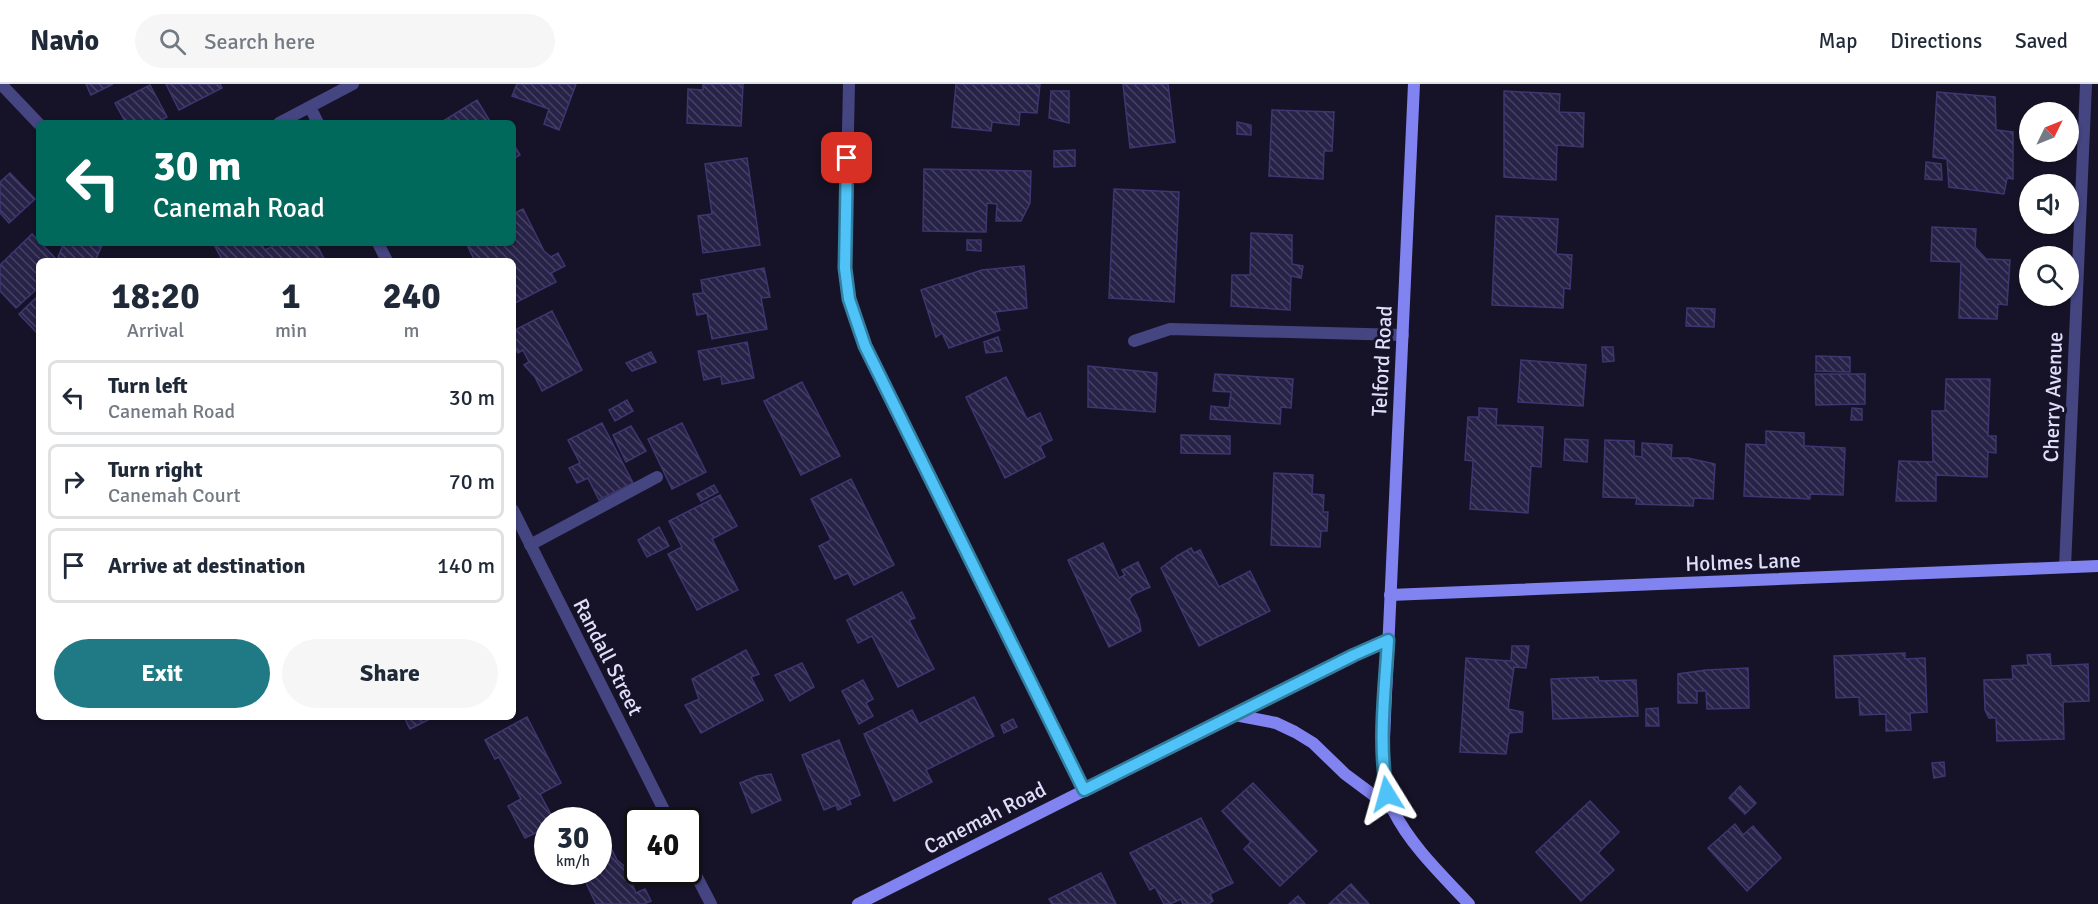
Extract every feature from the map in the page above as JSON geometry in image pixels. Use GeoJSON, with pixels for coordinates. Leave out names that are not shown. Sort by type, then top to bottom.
{"type":"FeatureCollection","features":[{"type":"Feature","properties":{"kind":"street"},"geometry":{"type":"LineString","coordinates":[[1,84],[36,120]]}},
{"type":"Feature","properties":{"kind":"street"},"geometry":{"type":"LineString","coordinates":[[285,120],[353,84]]}},
{"type":"Feature","properties":{"kind":"street"},"geometry":{"type":"LineString","coordinates":[[849,84],[845,268],[852,308],[865,346],[1084,790]]}},
{"type":"Feature","properties":{"kind":"street","name":"Telford Road"},"geometry":{"type":"LineString","coordinates":[[1393,809],[1387,794],[1383,760],[1414,84]]}},
{"type":"Feature","properties":{"kind":"street","name":"Cherry Avenue"},"geometry":{"type":"LineString","coordinates":[[2066,567],[2086,84]]}},
{"type":"Feature","properties":{"kind":"street"},"geometry":{"type":"LineString","coordinates":[[310,107],[316,120]]}},
{"type":"Feature","properties":{"kind":"street"},"geometry":{"type":"LineString","coordinates":[[1134,340],[1170,329],[1403,335]]}},
{"type":"Feature","properties":{"kind":"street"},"geometry":{"type":"LineString","coordinates":[[530,545],[657,477]]}},
{"type":"Feature","properties":{"kind":"street","name":"Randall Street"},"geometry":{"type":"LineString","coordinates":[[516,516],[662,807]]}},
{"type":"Feature","properties":{"kind":"street","name":"Holmes Lane"},"geometry":{"type":"LineString","coordinates":[[1390,596],[2098,566]]}},
{"type":"Feature","properties":{"kind":"street","name":"Canemah Road"},"geometry":{"type":"LineString","coordinates":[[858,904],[1388,640]]}},
{"type":"Feature","properties":{"kind":"street"},"geometry":{"type":"LineString","coordinates":[[1234,715],[1276,723],[1314,743],[1344,774],[1393,809],[1422,853],[1469,904]]}},
{"type":"Feature","properties":{"kind":"street"},"geometry":{"type":"LineString","coordinates":[[701,885],[711,904]]}},
{"type":"Feature","properties":{"kind":"building"},"geometry":{"type":"Polygon","coordinates":[[[86,84],[113,84],[91,95],[86,84]]]}},
{"type":"Feature","properties":{"kind":"building"},"geometry":{"type":"Polygon","coordinates":[[[166,84],[220,84],[222,88],[179,110],[166,84]]]}},
{"type":"Feature","properties":{"kind":"building"},"geometry":{"type":"Polygon","coordinates":[[[517,84],[576,84],[559,130],[544,124],[549,109],[512,96],[517,84]]]}},
{"type":"Feature","properties":{"kind":"building"},"geometry":{"type":"Polygon","coordinates":[[[703,84],[743,84],[741,126],[687,123],[688,89],[703,90],[703,84]]]}},
{"type":"Feature","properties":{"kind":"building"},"geometry":{"type":"Polygon","coordinates":[[[956,84],[1040,84],[1037,113],[1020,112],[1019,125],[992,122],[991,131],[952,127],[956,84]]]}},
{"type":"Feature","properties":{"kind":"building"},"geometry":{"type":"Polygon","coordinates":[[[1123,84],[1168,84],[1175,142],[1130,148],[1123,84]]]}},
{"type":"Feature","properties":{"kind":"building"},"geometry":{"type":"Polygon","coordinates":[[[150,85],[167,117],[162,120],[124,120],[115,103],[150,85]]]}},
{"type":"Feature","properties":{"kind":"building"},"geometry":{"type":"Polygon","coordinates":[[[1051,91],[1069,91],[1069,123],[1049,118],[1051,91]]]}},
{"type":"Feature","properties":{"kind":"building"},"geometry":{"type":"Polygon","coordinates":[[[1504,91],[1560,94],[1559,112],[1584,113],[1583,147],[1557,145],[1556,180],[1504,177],[1504,91]]]}},
{"type":"Feature","properties":{"kind":"building"},"geometry":{"type":"Polygon","coordinates":[[[1937,92],[1995,97],[1996,130],[2013,132],[2013,179],[2007,178],[2004,194],[1949,187],[1947,159],[1933,157],[1937,92]]]}},
{"type":"Feature","properties":{"kind":"building"},"geometry":{"type":"Polygon","coordinates":[[[477,100],[489,120],[445,120],[477,100]]]}},
{"type":"Feature","properties":{"kind":"building"},"geometry":{"type":"Polygon","coordinates":[[[1272,110],[1334,112],[1332,151],[1324,151],[1323,179],[1269,176],[1272,110]]]}},
{"type":"Feature","properties":{"kind":"building"},"geometry":{"type":"Polygon","coordinates":[[[1237,122],[1251,125],[1251,135],[1237,134],[1237,122]]]}},
{"type":"Feature","properties":{"kind":"building"},"geometry":{"type":"Polygon","coordinates":[[[1075,150],[1075,166],[1054,167],[1054,151],[1075,150]]]}},
{"type":"Feature","properties":{"kind":"building"},"geometry":{"type":"Polygon","coordinates":[[[747,158],[760,245],[703,253],[698,216],[712,214],[705,164],[747,158]]]}},
{"type":"Feature","properties":{"kind":"building"},"geometry":{"type":"Polygon","coordinates":[[[1926,162],[1941,164],[1942,180],[1925,179],[1926,162]]]}},
{"type":"Feature","properties":{"kind":"building"},"geometry":{"type":"Polygon","coordinates":[[[924,169],[1031,171],[1030,203],[1021,221],[996,221],[997,204],[987,203],[986,232],[923,231],[924,169]]]}},
{"type":"Feature","properties":{"kind":"building"},"geometry":{"type":"Polygon","coordinates":[[[10,173],[35,199],[9,223],[0,213],[0,182],[10,173]]]}},
{"type":"Feature","properties":{"kind":"building"},"geometry":{"type":"Polygon","coordinates":[[[1114,189],[1179,192],[1174,302],[1109,298],[1114,189]]]}},
{"type":"Feature","properties":{"kind":"building"},"geometry":{"type":"Polygon","coordinates":[[[523,209],[544,251],[551,257],[558,253],[565,266],[551,273],[556,282],[516,302],[516,258],[474,258],[468,246],[516,246],[516,212],[523,209]]]}},
{"type":"Feature","properties":{"kind":"building"},"geometry":{"type":"Polygon","coordinates":[[[1496,216],[1558,219],[1556,254],[1572,255],[1570,289],[1564,288],[1563,308],[1492,305],[1496,216]]]}},
{"type":"Feature","properties":{"kind":"building"},"geometry":{"type":"Polygon","coordinates":[[[1932,227],[1976,229],[1975,247],[1986,259],[2010,260],[2007,305],[1998,304],[1997,319],[1959,318],[1961,262],[1931,261],[1932,227]]]}},
{"type":"Feature","properties":{"kind":"building"},"geometry":{"type":"Polygon","coordinates":[[[1251,233],[1292,235],[1292,264],[1303,266],[1301,278],[1291,276],[1290,310],[1231,306],[1232,275],[1250,275],[1251,233]]]}},
{"type":"Feature","properties":{"kind":"building"},"geometry":{"type":"Polygon","coordinates":[[[32,234],[36,238],[36,246],[44,246],[55,258],[36,258],[36,290],[16,308],[0,291],[0,265],[32,234]]]}},
{"type":"Feature","properties":{"kind":"building"},"geometry":{"type":"Polygon","coordinates":[[[967,240],[981,240],[981,251],[967,250],[967,240]]]}},
{"type":"Feature","properties":{"kind":"building"},"geometry":{"type":"Polygon","coordinates":[[[63,246],[102,246],[96,258],[58,257],[63,246]]]}},
{"type":"Feature","properties":{"kind":"building"},"geometry":{"type":"Polygon","coordinates":[[[215,246],[263,246],[265,250],[273,246],[318,246],[324,258],[221,258],[215,246]]]}},
{"type":"Feature","properties":{"kind":"building"},"geometry":{"type":"Polygon","coordinates":[[[1024,266],[1027,308],[995,312],[1000,330],[949,348],[942,333],[936,337],[921,290],[982,270],[1024,266]]]}},
{"type":"Feature","properties":{"kind":"building"},"geometry":{"type":"Polygon","coordinates":[[[764,268],[770,297],[761,298],[767,329],[712,339],[707,313],[697,315],[693,294],[703,293],[701,280],[764,268]]]}},
{"type":"Feature","properties":{"kind":"building"},"geometry":{"type":"Polygon","coordinates":[[[36,298],[36,332],[19,314],[36,298]]]}},
{"type":"Feature","properties":{"kind":"building"},"geometry":{"type":"Polygon","coordinates":[[[1687,308],[1715,309],[1714,327],[1686,326],[1687,308]]]}},
{"type":"Feature","properties":{"kind":"building"},"geometry":{"type":"Polygon","coordinates":[[[552,311],[582,370],[542,391],[535,377],[524,365],[529,362],[523,350],[518,353],[516,349],[516,329],[552,311]]]}},
{"type":"Feature","properties":{"kind":"building"},"geometry":{"type":"Polygon","coordinates":[[[998,337],[1002,351],[986,353],[984,342],[998,337]]]}},
{"type":"Feature","properties":{"kind":"building"},"geometry":{"type":"Polygon","coordinates":[[[747,342],[754,378],[722,384],[721,376],[704,380],[698,351],[747,342]]]}},
{"type":"Feature","properties":{"kind":"building"},"geometry":{"type":"Polygon","coordinates":[[[1602,347],[1613,347],[1614,361],[1603,362],[1602,347]]]}},
{"type":"Feature","properties":{"kind":"building"},"geometry":{"type":"Polygon","coordinates":[[[651,352],[656,362],[632,371],[626,363],[651,352]]]}},
{"type":"Feature","properties":{"kind":"building"},"geometry":{"type":"Polygon","coordinates":[[[1816,356],[1850,357],[1850,372],[1816,371],[1816,356]]]}},
{"type":"Feature","properties":{"kind":"building"},"geometry":{"type":"Polygon","coordinates":[[[1521,360],[1586,365],[1583,406],[1518,402],[1521,360]]]}},
{"type":"Feature","properties":{"kind":"building"},"geometry":{"type":"Polygon","coordinates":[[[1088,366],[1157,373],[1155,412],[1088,407],[1088,366]]]}},
{"type":"Feature","properties":{"kind":"building"},"geometry":{"type":"Polygon","coordinates":[[[1215,374],[1293,379],[1291,408],[1281,407],[1280,424],[1210,419],[1211,406],[1229,408],[1231,392],[1213,391],[1215,374]]]}},
{"type":"Feature","properties":{"kind":"building"},"geometry":{"type":"Polygon","coordinates":[[[1815,374],[1865,374],[1865,404],[1816,405],[1815,374]]]}},
{"type":"Feature","properties":{"kind":"building"},"geometry":{"type":"Polygon","coordinates":[[[1006,377],[1027,419],[1040,413],[1052,440],[1040,446],[1045,457],[1005,478],[966,397],[1006,377]]]}},
{"type":"Feature","properties":{"kind":"building"},"geometry":{"type":"Polygon","coordinates":[[[1946,379],[1990,379],[1988,436],[1996,436],[1996,453],[1988,452],[1987,477],[1936,475],[1936,501],[1896,501],[1899,461],[1933,462],[1932,411],[1945,411],[1946,379]]]}},
{"type":"Feature","properties":{"kind":"building"},"geometry":{"type":"Polygon","coordinates":[[[802,382],[840,456],[801,475],[764,401],[802,382]]]}},
{"type":"Feature","properties":{"kind":"building"},"geometry":{"type":"Polygon","coordinates":[[[627,400],[633,411],[615,421],[609,410],[627,400]]]}},
{"type":"Feature","properties":{"kind":"building"},"geometry":{"type":"Polygon","coordinates":[[[1479,408],[1497,409],[1496,425],[1543,427],[1541,467],[1531,466],[1528,513],[1470,509],[1473,461],[1465,460],[1468,417],[1479,417],[1479,408]]]}},
{"type":"Feature","properties":{"kind":"building"},"geometry":{"type":"Polygon","coordinates":[[[1852,408],[1862,409],[1862,420],[1851,420],[1852,408]]]}},
{"type":"Feature","properties":{"kind":"building"},"geometry":{"type":"Polygon","coordinates":[[[602,423],[633,483],[599,500],[588,478],[577,483],[569,468],[580,463],[568,440],[602,423]]]}},
{"type":"Feature","properties":{"kind":"building"},"geometry":{"type":"Polygon","coordinates":[[[682,423],[706,472],[672,489],[648,439],[682,423]]]}},
{"type":"Feature","properties":{"kind":"building"},"geometry":{"type":"Polygon","coordinates":[[[631,426],[646,451],[626,462],[613,435],[631,426]]]}},
{"type":"Feature","properties":{"kind":"building"},"geometry":{"type":"Polygon","coordinates":[[[1766,431],[1804,433],[1804,446],[1845,448],[1843,495],[1810,494],[1810,499],[1744,496],[1746,444],[1766,445],[1766,431]]]}},
{"type":"Feature","properties":{"kind":"building"},"geometry":{"type":"Polygon","coordinates":[[[1181,435],[1230,436],[1230,454],[1181,453],[1181,435]]]}},
{"type":"Feature","properties":{"kind":"building"},"geometry":{"type":"Polygon","coordinates":[[[1565,439],[1588,440],[1587,462],[1564,460],[1565,439]]]}},
{"type":"Feature","properties":{"kind":"building"},"geometry":{"type":"Polygon","coordinates":[[[1605,440],[1634,441],[1634,456],[1642,457],[1642,443],[1672,445],[1671,458],[1688,458],[1715,464],[1713,499],[1694,498],[1693,506],[1636,504],[1637,498],[1603,497],[1605,440]]]}},
{"type":"Feature","properties":{"kind":"building"},"geometry":{"type":"Polygon","coordinates":[[[1274,473],[1313,475],[1312,494],[1324,495],[1323,512],[1328,512],[1327,531],[1321,531],[1320,547],[1271,545],[1274,473]]]}},
{"type":"Feature","properties":{"kind":"building"},"geometry":{"type":"Polygon","coordinates":[[[851,479],[894,565],[854,585],[848,573],[835,579],[819,546],[831,540],[811,499],[851,479]]]}},
{"type":"Feature","properties":{"kind":"building"},"geometry":{"type":"Polygon","coordinates":[[[714,485],[718,492],[701,501],[697,494],[714,485]]]}},
{"type":"Feature","properties":{"kind":"building"},"geometry":{"type":"Polygon","coordinates":[[[720,495],[737,526],[712,539],[738,590],[697,610],[668,554],[682,547],[669,521],[720,495]]]}},
{"type":"Feature","properties":{"kind":"building"},"geometry":{"type":"Polygon","coordinates":[[[659,527],[669,546],[647,557],[638,540],[659,527]]]}},
{"type":"Feature","properties":{"kind":"building"},"geometry":{"type":"Polygon","coordinates":[[[1103,543],[1119,578],[1125,575],[1122,570],[1138,562],[1150,587],[1134,594],[1129,599],[1139,620],[1141,631],[1109,647],[1068,560],[1103,543]]]}},
{"type":"Feature","properties":{"kind":"building"},"geometry":{"type":"Polygon","coordinates":[[[1191,548],[1194,553],[1200,550],[1219,587],[1250,571],[1270,611],[1199,646],[1161,568],[1191,548]]]}},
{"type":"Feature","properties":{"kind":"building"},"geometry":{"type":"Polygon","coordinates":[[[902,592],[915,618],[909,620],[934,669],[898,687],[872,636],[858,643],[847,620],[902,592]]]}},
{"type":"Feature","properties":{"kind":"building"},"geometry":{"type":"Polygon","coordinates":[[[1512,646],[1529,646],[1526,668],[1514,667],[1508,709],[1523,712],[1522,732],[1509,733],[1506,754],[1460,752],[1466,658],[1511,661],[1512,646]]]}},
{"type":"Feature","properties":{"kind":"building"},"geometry":{"type":"Polygon","coordinates":[[[746,650],[759,674],[751,677],[763,700],[701,733],[685,705],[699,699],[692,679],[746,650]]]}},
{"type":"Feature","properties":{"kind":"building"},"geometry":{"type":"Polygon","coordinates":[[[1905,653],[1905,659],[1925,658],[1927,712],[1910,713],[1911,730],[1886,731],[1886,714],[1860,715],[1859,697],[1836,698],[1834,656],[1905,653]]]}},
{"type":"Feature","properties":{"kind":"building"},"geometry":{"type":"Polygon","coordinates":[[[2050,654],[2051,666],[2088,664],[2089,701],[2063,702],[2064,739],[1997,741],[1996,718],[1989,718],[1985,710],[1984,680],[2013,679],[2012,666],[2028,665],[2027,655],[2050,654]]]}},
{"type":"Feature","properties":{"kind":"building"},"geometry":{"type":"Polygon","coordinates":[[[802,663],[814,687],[790,701],[775,675],[802,663]]]}},
{"type":"Feature","properties":{"kind":"building"},"geometry":{"type":"Polygon","coordinates":[[[1748,668],[1749,708],[1707,709],[1706,691],[1697,691],[1697,703],[1678,703],[1678,674],[1748,668]]]}},
{"type":"Feature","properties":{"kind":"building"},"geometry":{"type":"Polygon","coordinates":[[[1598,677],[1599,681],[1636,680],[1638,716],[1553,719],[1551,679],[1598,677]]]}},
{"type":"Feature","properties":{"kind":"building"},"geometry":{"type":"Polygon","coordinates":[[[863,680],[873,699],[866,703],[873,716],[859,724],[842,691],[863,680]]]}},
{"type":"Feature","properties":{"kind":"building"},"geometry":{"type":"Polygon","coordinates":[[[974,697],[994,736],[926,770],[932,782],[894,801],[864,734],[912,710],[919,724],[974,697]]]}},
{"type":"Feature","properties":{"kind":"building"},"geometry":{"type":"Polygon","coordinates":[[[1658,708],[1659,726],[1646,726],[1646,709],[1658,708]]]}},
{"type":"Feature","properties":{"kind":"building"},"geometry":{"type":"Polygon","coordinates":[[[527,717],[561,783],[540,794],[547,807],[534,807],[534,834],[525,838],[508,806],[521,799],[499,757],[495,759],[485,740],[527,717]]]}},
{"type":"Feature","properties":{"kind":"building"},"geometry":{"type":"Polygon","coordinates":[[[1013,719],[1017,727],[1004,733],[1001,725],[1013,719]]]}},
{"type":"Feature","properties":{"kind":"building"},"geometry":{"type":"Polygon","coordinates":[[[406,720],[428,720],[410,729],[406,720]]]}},
{"type":"Feature","properties":{"kind":"building"},"geometry":{"type":"Polygon","coordinates":[[[839,740],[860,795],[849,800],[851,804],[838,810],[836,805],[824,810],[802,755],[839,740]]]}},
{"type":"Feature","properties":{"kind":"building"},"geometry":{"type":"Polygon","coordinates":[[[1944,762],[1945,776],[1934,778],[1932,763],[1944,762]]]}},
{"type":"Feature","properties":{"kind":"building"},"geometry":{"type":"Polygon","coordinates":[[[771,774],[781,800],[752,813],[740,783],[757,776],[771,774]]]}},
{"type":"Feature","properties":{"kind":"building"},"geometry":{"type":"Polygon","coordinates":[[[1253,783],[1317,851],[1280,886],[1244,849],[1251,842],[1222,811],[1253,783]]]}},
{"type":"Feature","properties":{"kind":"building"},"geometry":{"type":"Polygon","coordinates":[[[1740,786],[1756,803],[1745,814],[1729,798],[1740,786]]]}},
{"type":"Feature","properties":{"kind":"building"},"geometry":{"type":"Polygon","coordinates":[[[1590,801],[1619,832],[1598,853],[1614,870],[1581,901],[1536,852],[1590,801]]]}},
{"type":"Feature","properties":{"kind":"building"},"geometry":{"type":"Polygon","coordinates":[[[1201,818],[1233,883],[1210,894],[1213,901],[1208,904],[1183,904],[1181,899],[1164,904],[1155,887],[1150,890],[1130,853],[1201,818]]]}},
{"type":"Feature","properties":{"kind":"building"},"geometry":{"type":"Polygon","coordinates":[[[1735,824],[1743,835],[1753,826],[1781,858],[1747,891],[1708,848],[1735,824]]]}},
{"type":"Feature","properties":{"kind":"building"},"geometry":{"type":"Polygon","coordinates":[[[612,850],[617,860],[624,866],[624,885],[632,885],[636,893],[645,889],[651,901],[644,904],[596,904],[587,885],[612,885],[612,850]]]}},
{"type":"Feature","properties":{"kind":"building"},"geometry":{"type":"Polygon","coordinates":[[[1101,873],[1116,904],[1052,904],[1049,899],[1101,873]]]}},
{"type":"Feature","properties":{"kind":"building"},"geometry":{"type":"Polygon","coordinates":[[[1351,884],[1369,904],[1329,904],[1351,884]]]}},
{"type":"Feature","properties":{"kind":"building"},"geometry":{"type":"Polygon","coordinates":[[[1298,896],[1305,904],[1289,904],[1298,896]]]}},
{"type":"Feature","properties":{"kind":"route"},"geometry":{"type":"LineString","coordinates":[[847,158],[845,268],[849,299],[865,346],[1084,790],[1388,640],[1382,736],[1387,794]]}}]}
